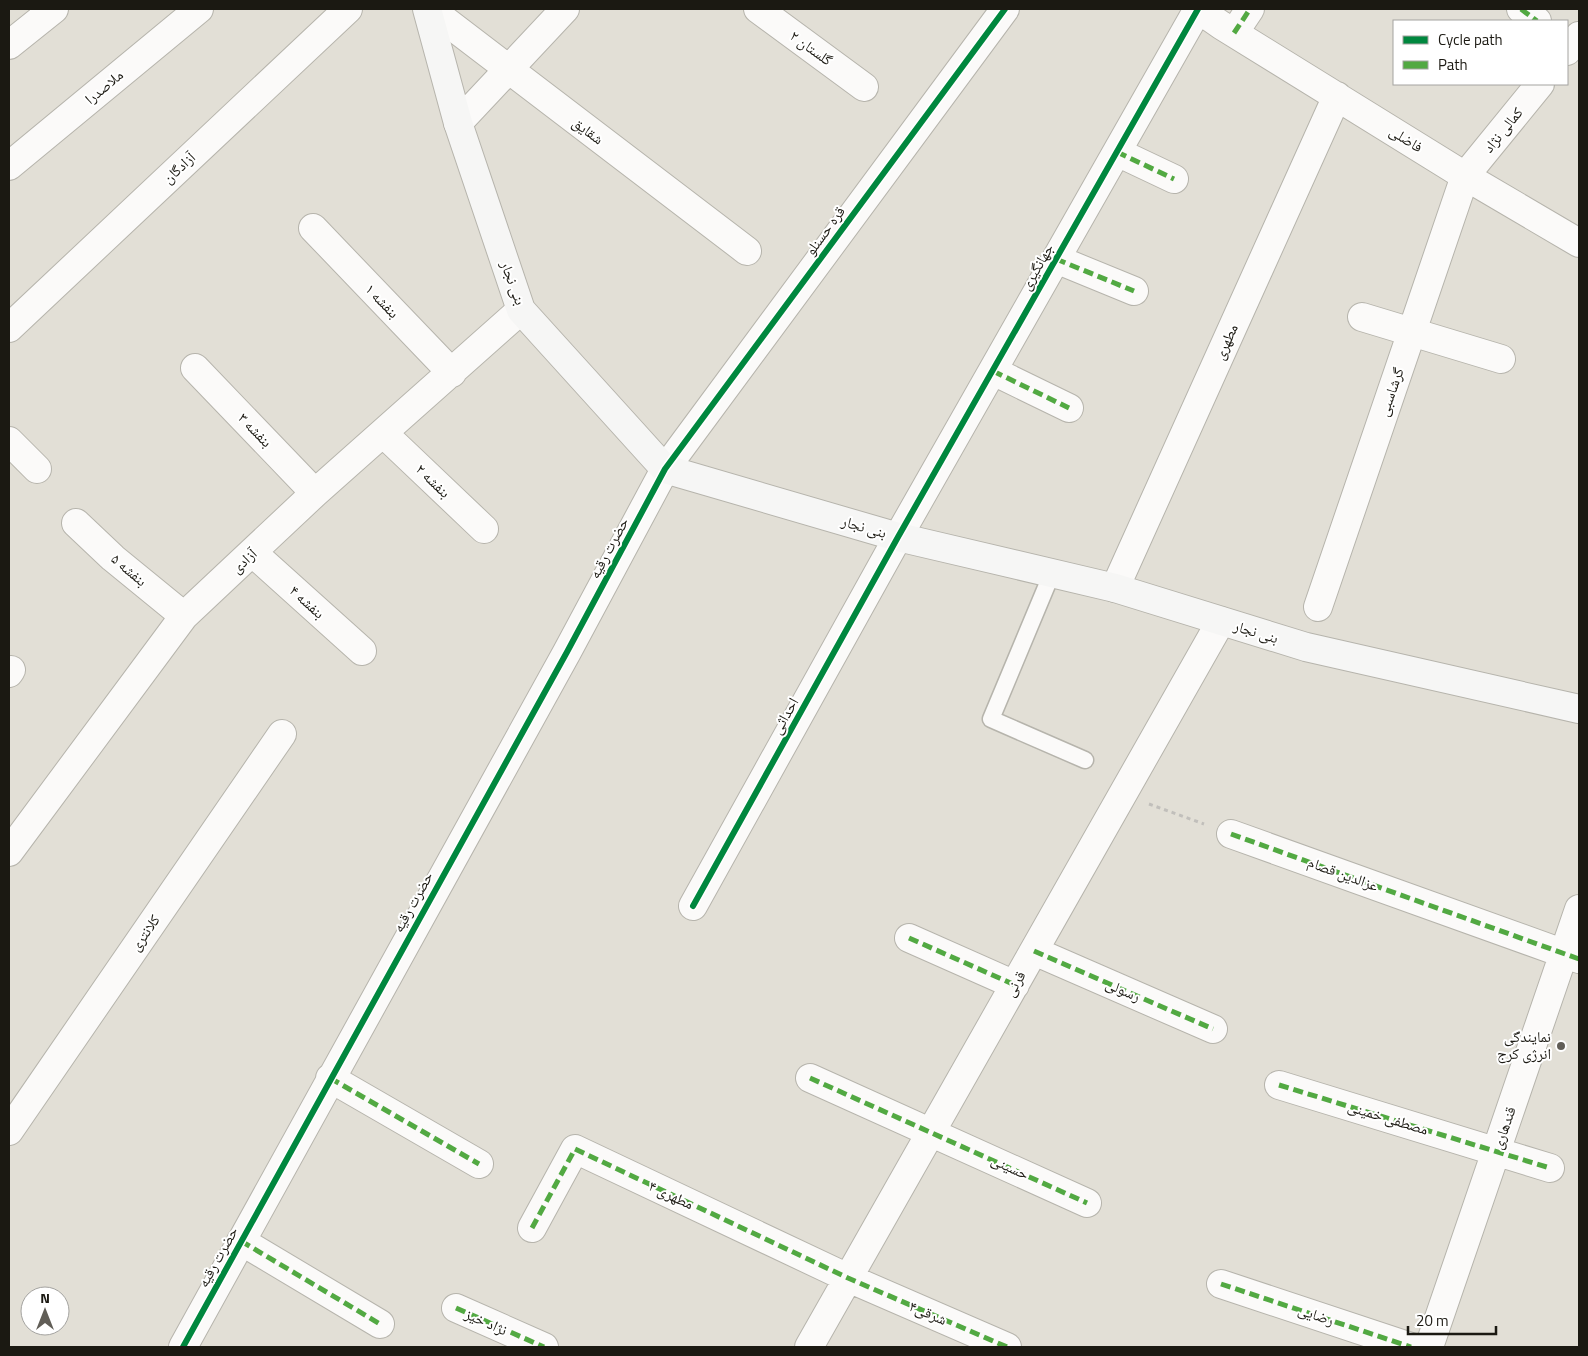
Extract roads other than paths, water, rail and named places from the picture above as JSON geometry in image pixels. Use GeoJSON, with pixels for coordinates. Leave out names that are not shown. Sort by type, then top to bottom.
{"type":"FeatureCollection","features":[{"type":"Feature","properties":{"kind":"main road","name":"بنی نجار"},"geometry":{"type":"LineString","coordinates":[[428,9],[458,123],[521,310],[665,469],[898,537],[1115,588],[1306,647],[1579,709]]}},
{"type":"Feature","properties":{"kind":"street"},"geometry":{"type":"LineString","coordinates":[[9,45],[54,9]]}},
{"type":"Feature","properties":{"kind":"street","name":"ملاصدرا"},"geometry":{"type":"LineString","coordinates":[[9,166],[199,9]]}},
{"type":"Feature","properties":{"kind":"street","name":"آزادگان"},"geometry":{"type":"LineString","coordinates":[[9,328],[348,9]]}},
{"type":"Feature","properties":{"kind":"street","name":"شقایق"},"geometry":{"type":"LineString","coordinates":[[428,9],[747,251]]}},
{"type":"Feature","properties":{"kind":"street"},"geometry":{"type":"LineString","coordinates":[[458,123],[565,9]]}},
{"type":"Feature","properties":{"kind":"street","name":"گلستان ۲"},"geometry":{"type":"LineString","coordinates":[[758,9],[864,86]]}},
{"type":"Feature","properties":{"kind":"street","name":"قره حسنلو"},"geometry":{"type":"LineString","coordinates":[[665,469],[1005,9]]}},
{"type":"Feature","properties":{"kind":"street","name":"فاضلی"},"geometry":{"type":"LineString","coordinates":[[1198,9],[1465,176],[1579,243]]}},
{"type":"Feature","properties":{"kind":"street","name":"جهانگیری"},"geometry":{"type":"LineString","coordinates":[[898,537],[1198,9]]}},
{"type":"Feature","properties":{"kind":"street"},"geometry":{"type":"LineString","coordinates":[[1234,33],[1250,9]]}},
{"type":"Feature","properties":{"kind":"street"},"geometry":{"type":"LineString","coordinates":[[1521,9],[1536,20]]}},
{"type":"Feature","properties":{"kind":"street"},"geometry":{"type":"LineString","coordinates":[[1568,51],[1579,36]]}},
{"type":"Feature","properties":{"kind":"street","name":"کمالی نژاد"},"geometry":{"type":"LineString","coordinates":[[1465,176],[1539,85]]}},
{"type":"Feature","properties":{"kind":"street","name":"مطهری"},"geometry":{"type":"LineString","coordinates":[[1115,588],[1337,96]]}},
{"type":"Feature","properties":{"kind":"street"},"geometry":{"type":"LineString","coordinates":[[1117,152],[1174,179]]}},
{"type":"Feature","properties":{"kind":"street","name":"گرشاسبی"},"geometry":{"type":"LineString","coordinates":[[1318,607],[1465,176]]}},
{"type":"Feature","properties":{"kind":"street","name":"بنفشه ۱"},"geometry":{"type":"LineString","coordinates":[[313,228],[452,373]]}},
{"type":"Feature","properties":{"kind":"street"},"geometry":{"type":"LineString","coordinates":[[1056,259],[1134,290]]}},
{"type":"Feature","properties":{"kind":"street","name":"آزادی"},"geometry":{"type":"LineString","coordinates":[[9,852],[184,616],[253,553],[315,492],[452,373],[521,310]]}},
{"type":"Feature","properties":{"kind":"street"},"geometry":{"type":"LineString","coordinates":[[1362,317],[1500,358]]}},
{"type":"Feature","properties":{"kind":"street","name":"بنفشه ۳"},"geometry":{"type":"LineString","coordinates":[[195,368],[315,492]]}},
{"type":"Feature","properties":{"kind":"street"},"geometry":{"type":"LineString","coordinates":[[993,371],[1069,408]]}},
{"type":"Feature","properties":{"kind":"street","name":"بنفشه ۲"},"geometry":{"type":"LineString","coordinates":[[382,433],[484,530]]}},
{"type":"Feature","properties":{"kind":"street"},"geometry":{"type":"LineString","coordinates":[[9,441],[37,469]]}},
{"type":"Feature","properties":{"kind":"street","name":"حضرت رقیه"},"geometry":{"type":"LineString","coordinates":[[182,1347],[567,652],[665,469]]}},
{"type":"Feature","properties":{"kind":"street","name":"بنفشه ۵"},"geometry":{"type":"LineString","coordinates":[[76,523],[113,558],[184,616]]}},
{"type":"Feature","properties":{"kind":"street","name":"احداثی"},"geometry":{"type":"LineString","coordinates":[[693,906],[898,537]]}},
{"type":"Feature","properties":{"kind":"street","name":"بنفشه ۴"},"geometry":{"type":"LineString","coordinates":[[253,553],[362,651]]}},
{"type":"Feature","properties":{"kind":"street","name":"قرنی"},"geometry":{"type":"LineString","coordinates":[[810,1347],[1220,621]]}},
{"type":"Feature","properties":{"kind":"street","name":"کلانتری"},"geometry":{"type":"LineString","coordinates":[[9,1131],[282,734]]}},
{"type":"Feature","properties":{"kind":"street","name":"عزالدین قصام"},"geometry":{"type":"LineString","coordinates":[[1231,834],[1572,956]]}},
{"type":"Feature","properties":{"kind":"street","name":"قندهاری"},"geometry":{"type":"LineString","coordinates":[[1429,1347],[1496,1150],[1572,956],[1579,909]]}},
{"type":"Feature","properties":{"kind":"street"},"geometry":{"type":"LineString","coordinates":[[909,938],[1014,985]]}},
{"type":"Feature","properties":{"kind":"street","name":"رسولی"},"geometry":{"type":"LineString","coordinates":[[1034,951],[1213,1029]]}},
{"type":"Feature","properties":{"kind":"street"},"geometry":{"type":"LineString","coordinates":[[330,1078],[479,1164]]}},
{"type":"Feature","properties":{"kind":"street","name":"حسینی"},"geometry":{"type":"LineString","coordinates":[[810,1078],[932,1131],[1087,1203]]}},
{"type":"Feature","properties":{"kind":"street","name":"مصطفی خمینی"},"geometry":{"type":"LineString","coordinates":[[1280,1085],[1550,1168]]}},
{"type":"Feature","properties":{"kind":"street","name":"مطهری ۴"},"geometry":{"type":"LineString","coordinates":[[532,1228],[575,1149],[848,1278]]}},
{"type":"Feature","properties":{"kind":"street"},"geometry":{"type":"LineString","coordinates":[[241,1240],[380,1324]]}},
{"type":"Feature","properties":{"kind":"street","name":"۴شرقی"},"geometry":{"type":"LineString","coordinates":[[848,1278],[1007,1347]]}},
{"type":"Feature","properties":{"kind":"street","name":"رضایی"},"geometry":{"type":"LineString","coordinates":[[1221,1284],[1411,1347]]}},
{"type":"Feature","properties":{"kind":"street","name":"نژاد خیز"},"geometry":{"type":"LineString","coordinates":[[456,1308],[544,1347]]}},
{"type":"Feature","properties":{"kind":"lane"},"geometry":{"type":"LineString","coordinates":[[1052,573],[991,719],[1085,760]]}},
{"type":"Feature","properties":{"kind":"place","name":"نمایندگی انرژی کرج"},"geometry":{"type":"Point","coordinates":[1561,1046]}}]}
